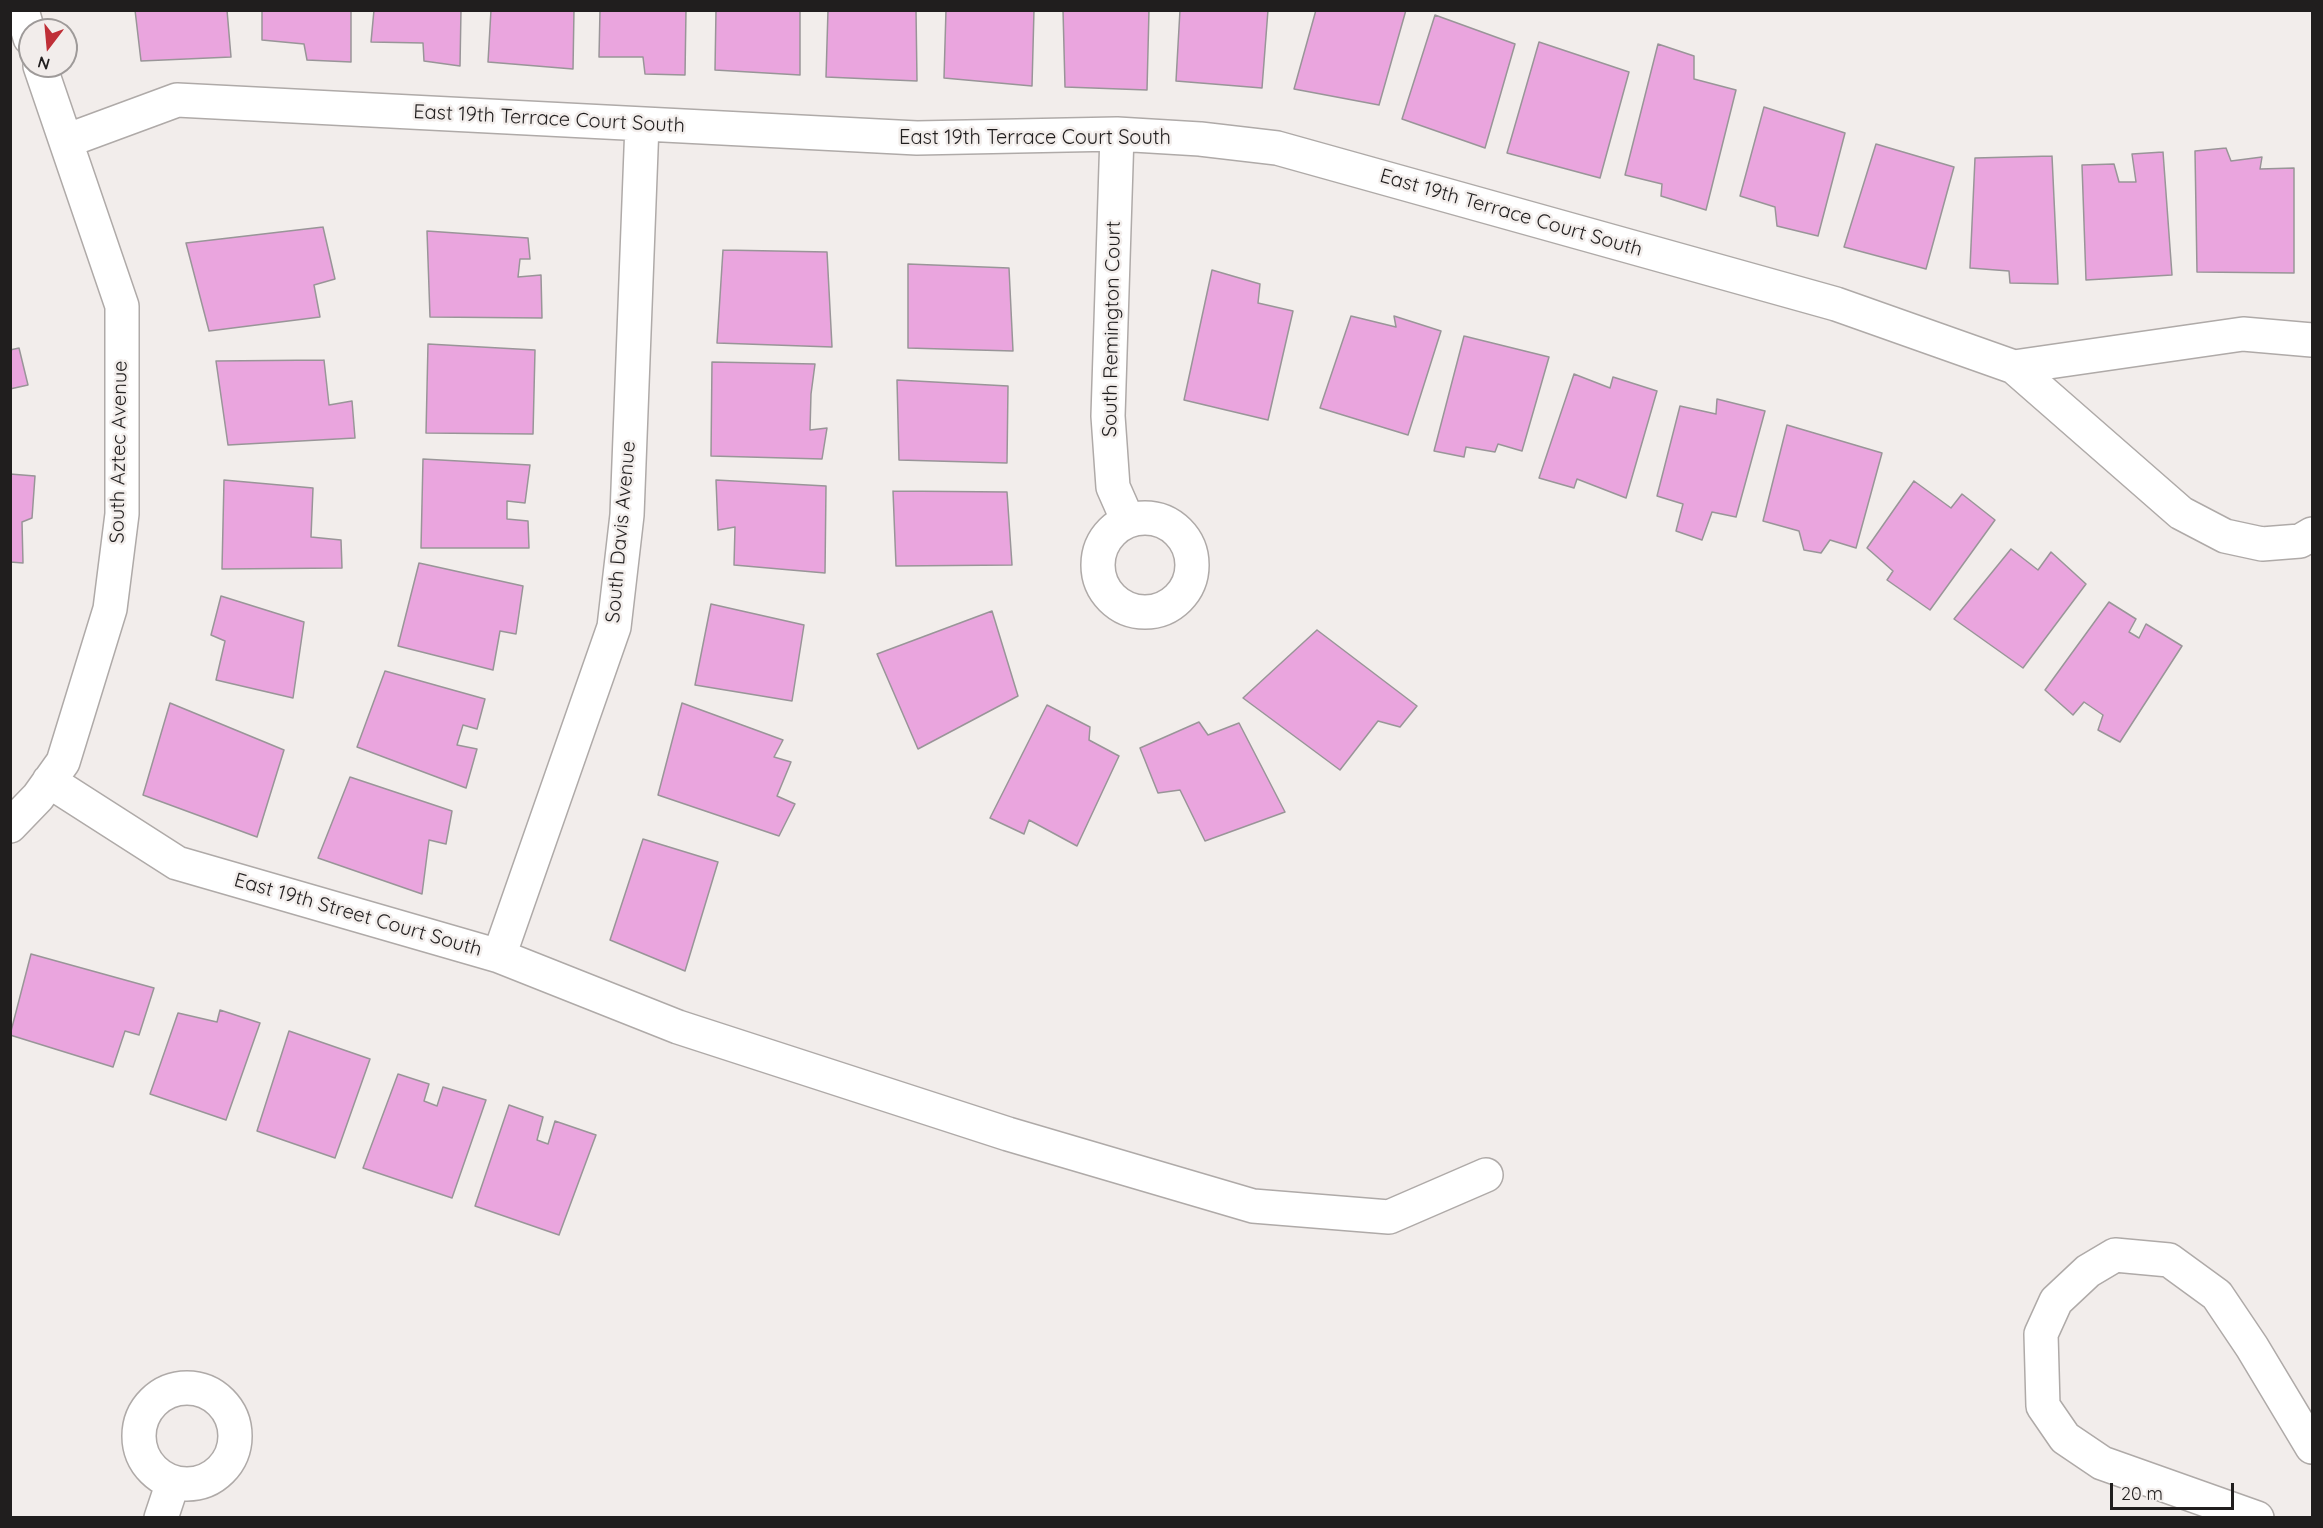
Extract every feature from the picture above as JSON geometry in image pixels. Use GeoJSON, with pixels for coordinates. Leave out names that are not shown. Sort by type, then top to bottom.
{"type":"FeatureCollection","features":[{"type":"Feature","properties":{"kind":"street","name":"South Aztec Avenue"},"geometry":{"type":"LineString","coordinates":[[10,826],[38,797],[63,762],[110,609],[122,514],[122,306],[44,78]]}},
{"type":"Feature","properties":{"kind":"street","name":"East 19th Terrace Court South"},"geometry":{"type":"LineString","coordinates":[[66,141],[177,100],[917,138],[1117,134],[1200,139],[1278,148],[1836,304],[2014,367],[2181,513],[2225,537],[2262,544],[2300,541],[2313,534]]}},
{"type":"Feature","properties":{"kind":"street","name":"South Davis Avenue"},"geometry":{"type":"LineString","coordinates":[[499,956],[614,627],[627,515],[642,124]]}},
{"type":"Feature","properties":{"kind":"street","name":"South Remington Court"},"geometry":{"type":"LineString","coordinates":[[1117,134],[1108,416],[1113,487],[1128,521]]}},
{"type":"Feature","properties":{"kind":"street","name":"East 19th Terrace Court South"},"geometry":{"type":"LineString","coordinates":[[2014,367],[2243,334],[2313,340]]}},
{"type":"Feature","properties":{"kind":"street","name":"East 19th Street Court South"},"geometry":{"type":"LineString","coordinates":[[49,781],[177,863],[499,956],[678,1028],[1008,1134],[1253,1206],[1389,1217],[1486,1174]]}},
{"type":"Feature","properties":{"kind":"street"},"geometry":{"type":"LineString","coordinates":[[2257,1518],[2102,1462],[2065,1438],[2043,1406],[2041,1334],[2056,1301],[2088,1271],[2115,1255],[2169,1260],[2217,1294],[2313,1447]]}},
{"type":"Feature","properties":{"kind":"street"},"geometry":{"type":"LineString","coordinates":[[161,1518],[173,1482]]}},
{"type":"Feature","properties":{"kind":"building"},"geometry":{"type":"Polygon","coordinates":[[[135,10],[227,10],[231,57],[141,61],[135,10]]]}},
{"type":"Feature","properties":{"kind":"building"},"geometry":{"type":"Polygon","coordinates":[[[262,10],[351,10],[351,62],[307,60],[304,44],[262,40],[262,10]]]}},
{"type":"Feature","properties":{"kind":"building"},"geometry":{"type":"Polygon","coordinates":[[[374,10],[461,10],[460,66],[424,61],[423,43],[371,42],[374,10]]]}},
{"type":"Feature","properties":{"kind":"building"},"geometry":{"type":"Polygon","coordinates":[[[491,10],[574,10],[573,69],[488,62],[491,10]]]}},
{"type":"Feature","properties":{"kind":"building"},"geometry":{"type":"Polygon","coordinates":[[[600,10],[686,10],[685,75],[645,74],[643,57],[599,57],[600,10]]]}},
{"type":"Feature","properties":{"kind":"building"},"geometry":{"type":"Polygon","coordinates":[[[716,10],[800,10],[800,75],[715,70],[716,10]]]}},
{"type":"Feature","properties":{"kind":"building"},"geometry":{"type":"Polygon","coordinates":[[[828,10],[916,10],[917,81],[826,77],[828,10]]]}},
{"type":"Feature","properties":{"kind":"building"},"geometry":{"type":"Polygon","coordinates":[[[946,10],[1034,10],[1032,86],[944,78],[946,10]]]}},
{"type":"Feature","properties":{"kind":"building"},"geometry":{"type":"Polygon","coordinates":[[[1063,10],[1149,10],[1147,90],[1065,87],[1063,10]]]}},
{"type":"Feature","properties":{"kind":"building"},"geometry":{"type":"Polygon","coordinates":[[[1180,10],[1268,10],[1262,88],[1176,81],[1180,10]]]}},
{"type":"Feature","properties":{"kind":"building"},"geometry":{"type":"Polygon","coordinates":[[[1316,10],[1406,10],[1379,105],[1294,89],[1316,10]]]}},
{"type":"Feature","properties":{"kind":"building"},"geometry":{"type":"Polygon","coordinates":[[[1435,15],[1515,44],[1485,148],[1402,119],[1435,15]]]}},
{"type":"Feature","properties":{"kind":"building"},"geometry":{"type":"Polygon","coordinates":[[[1539,42],[1629,72],[1600,178],[1507,153],[1539,42]]]}},
{"type":"Feature","properties":{"kind":"building"},"geometry":{"type":"Polygon","coordinates":[[[1658,44],[1694,56],[1694,79],[1736,90],[1706,210],[1661,196],[1662,184],[1625,175],[1658,44]]]}},
{"type":"Feature","properties":{"kind":"building"},"geometry":{"type":"Polygon","coordinates":[[[1764,107],[1845,133],[1818,236],[1777,226],[1775,207],[1740,196],[1764,107]]]}},
{"type":"Feature","properties":{"kind":"building"},"geometry":{"type":"Polygon","coordinates":[[[1876,144],[1954,167],[1926,269],[1844,247],[1876,144]]]}},
{"type":"Feature","properties":{"kind":"building"},"geometry":{"type":"Polygon","coordinates":[[[2226,148],[2231,161],[2262,157],[2260,169],[2294,168],[2294,273],[2197,272],[2195,151],[2226,148]]]}},
{"type":"Feature","properties":{"kind":"building"},"geometry":{"type":"Polygon","coordinates":[[[2163,152],[2172,275],[2086,280],[2082,165],[2114,164],[2119,182],[2136,182],[2132,154],[2163,152]]]}},
{"type":"Feature","properties":{"kind":"building"},"geometry":{"type":"Polygon","coordinates":[[[2052,156],[2058,284],[2010,283],[2009,271],[1970,268],[1975,158],[2052,156]]]}},
{"type":"Feature","properties":{"kind":"building"},"geometry":{"type":"Polygon","coordinates":[[[323,227],[335,279],[314,285],[320,317],[209,331],[186,243],[323,227]]]}},
{"type":"Feature","properties":{"kind":"building"},"geometry":{"type":"Polygon","coordinates":[[[427,231],[528,238],[530,259],[520,259],[518,277],[541,275],[542,318],[430,317],[427,231]]]}},
{"type":"Feature","properties":{"kind":"building"},"geometry":{"type":"Polygon","coordinates":[[[723,250],[827,252],[832,347],[717,343],[723,250]]]}},
{"type":"Feature","properties":{"kind":"building"},"geometry":{"type":"Polygon","coordinates":[[[908,264],[1009,268],[1013,351],[908,348],[908,264]]]}},
{"type":"Feature","properties":{"kind":"building"},"geometry":{"type":"Polygon","coordinates":[[[1212,270],[1260,284],[1258,303],[1293,311],[1268,420],[1184,400],[1212,270]]]}},
{"type":"Feature","properties":{"kind":"building"},"geometry":{"type":"Polygon","coordinates":[[[1351,316],[1396,327],[1394,316],[1441,331],[1408,435],[1320,408],[1351,316]]]}},
{"type":"Feature","properties":{"kind":"building"},"geometry":{"type":"Polygon","coordinates":[[[1464,336],[1549,357],[1522,451],[1498,444],[1495,452],[1466,447],[1464,457],[1434,451],[1464,336]]]}},
{"type":"Feature","properties":{"kind":"building"},"geometry":{"type":"Polygon","coordinates":[[[428,344],[535,350],[533,434],[426,433],[428,344]]]}},
{"type":"Feature","properties":{"kind":"building"},"geometry":{"type":"Polygon","coordinates":[[[19,348],[28,385],[10,389],[10,350],[19,348]]]}},
{"type":"Feature","properties":{"kind":"building"},"geometry":{"type":"Polygon","coordinates":[[[324,360],[329,405],[352,401],[355,438],[228,445],[216,361],[324,360]]]}},
{"type":"Feature","properties":{"kind":"building"},"geometry":{"type":"Polygon","coordinates":[[[712,362],[815,364],[810,430],[827,428],[822,459],[711,456],[712,362]]]}},
{"type":"Feature","properties":{"kind":"building"},"geometry":{"type":"Polygon","coordinates":[[[1574,374],[1610,388],[1613,377],[1657,391],[1626,498],[1577,479],[1574,488],[1539,478],[1574,374]]]}},
{"type":"Feature","properties":{"kind":"building"},"geometry":{"type":"Polygon","coordinates":[[[897,380],[1008,386],[1007,463],[899,460],[897,380]]]}},
{"type":"Feature","properties":{"kind":"building"},"geometry":{"type":"Polygon","coordinates":[[[1717,399],[1765,411],[1736,517],[1712,512],[1702,540],[1676,531],[1683,504],[1657,496],[1680,406],[1716,414],[1717,399]]]}},
{"type":"Feature","properties":{"kind":"building"},"geometry":{"type":"Polygon","coordinates":[[[1787,425],[1882,453],[1856,548],[1830,540],[1821,553],[1804,550],[1799,531],[1763,521],[1787,425]]]}},
{"type":"Feature","properties":{"kind":"building"},"geometry":{"type":"Polygon","coordinates":[[[423,459],[530,465],[525,503],[507,501],[507,519],[528,521],[529,548],[421,548],[423,459]]]}},
{"type":"Feature","properties":{"kind":"building"},"geometry":{"type":"Polygon","coordinates":[[[10,474],[35,476],[32,518],[22,522],[23,563],[10,562],[10,474]]]}},
{"type":"Feature","properties":{"kind":"building"},"geometry":{"type":"Polygon","coordinates":[[[224,480],[313,488],[311,537],[341,540],[342,568],[222,569],[224,480]]]}},
{"type":"Feature","properties":{"kind":"building"},"geometry":{"type":"Polygon","coordinates":[[[716,480],[826,486],[825,573],[734,565],[735,527],[718,530],[716,480]]]}},
{"type":"Feature","properties":{"kind":"building"},"geometry":{"type":"Polygon","coordinates":[[[1914,481],[1951,508],[1962,494],[1995,520],[1930,610],[1887,580],[1893,571],[1867,548],[1914,481]]]}},
{"type":"Feature","properties":{"kind":"building"},"geometry":{"type":"Polygon","coordinates":[[[893,491],[1007,492],[1012,565],[896,566],[893,491]]]}},
{"type":"Feature","properties":{"kind":"building"},"geometry":{"type":"Polygon","coordinates":[[[2011,549],[2038,570],[2051,552],[2086,584],[2023,668],[1954,619],[2011,549]]]}},
{"type":"Feature","properties":{"kind":"building"},"geometry":{"type":"Polygon","coordinates":[[[419,563],[523,586],[516,634],[500,631],[493,670],[398,646],[419,563]]]}},
{"type":"Feature","properties":{"kind":"building"},"geometry":{"type":"Polygon","coordinates":[[[221,596],[304,622],[293,698],[216,680],[225,641],[211,635],[221,596]]]}},
{"type":"Feature","properties":{"kind":"building"},"geometry":{"type":"Polygon","coordinates":[[[2109,602],[2136,619],[2129,632],[2139,638],[2146,624],[2182,646],[2120,742],[2098,730],[2103,715],[2084,702],[2073,715],[2045,690],[2109,602]]]}},
{"type":"Feature","properties":{"kind":"building"},"geometry":{"type":"Polygon","coordinates":[[[711,604],[804,625],[792,701],[695,685],[711,604]]]}},
{"type":"Feature","properties":{"kind":"building"},"geometry":{"type":"Polygon","coordinates":[[[992,611],[1018,696],[918,749],[877,654],[992,611]]]}},
{"type":"Feature","properties":{"kind":"building"},"geometry":{"type":"Polygon","coordinates":[[[1317,630],[1417,706],[1400,727],[1378,721],[1340,770],[1243,698],[1317,630]]]}},
{"type":"Feature","properties":{"kind":"building"},"geometry":{"type":"Polygon","coordinates":[[[385,671],[485,699],[477,729],[463,725],[457,745],[477,749],[466,788],[357,747],[385,671]]]}},
{"type":"Feature","properties":{"kind":"building"},"geometry":{"type":"Polygon","coordinates":[[[170,703],[284,750],[257,837],[143,795],[170,703]]]}},
{"type":"Feature","properties":{"kind":"building"},"geometry":{"type":"Polygon","coordinates":[[[682,703],[783,740],[774,757],[791,762],[777,796],[795,804],[779,836],[658,795],[682,703]]]}},
{"type":"Feature","properties":{"kind":"building"},"geometry":{"type":"Polygon","coordinates":[[[1047,705],[1090,727],[1089,740],[1119,756],[1077,846],[1029,820],[1024,834],[990,818],[1047,705]]]}},
{"type":"Feature","properties":{"kind":"building"},"geometry":{"type":"Polygon","coordinates":[[[1199,722],[1208,735],[1239,723],[1285,812],[1205,841],[1180,790],[1158,793],[1140,748],[1199,722]]]}},
{"type":"Feature","properties":{"kind":"building"},"geometry":{"type":"Polygon","coordinates":[[[350,777],[452,811],[446,844],[429,840],[422,894],[318,858],[350,777]]]}},
{"type":"Feature","properties":{"kind":"building"},"geometry":{"type":"Polygon","coordinates":[[[643,839],[718,862],[685,971],[610,940],[643,839]]]}},
{"type":"Feature","properties":{"kind":"building"},"geometry":{"type":"Polygon","coordinates":[[[31,954],[154,988],[139,1035],[125,1031],[113,1067],[10,1035],[31,954]]]}},
{"type":"Feature","properties":{"kind":"building"},"geometry":{"type":"Polygon","coordinates":[[[220,1010],[260,1023],[226,1120],[150,1094],[178,1013],[217,1022],[220,1010]]]}},
{"type":"Feature","properties":{"kind":"building"},"geometry":{"type":"Polygon","coordinates":[[[289,1031],[370,1059],[335,1158],[257,1131],[289,1031]]]}},
{"type":"Feature","properties":{"kind":"building"},"geometry":{"type":"Polygon","coordinates":[[[398,1074],[429,1084],[424,1101],[437,1106],[443,1087],[486,1100],[452,1198],[363,1168],[398,1074]]]}},
{"type":"Feature","properties":{"kind":"building"},"geometry":{"type":"Polygon","coordinates":[[[509,1105],[543,1117],[537,1140],[548,1144],[555,1121],[596,1135],[559,1235],[475,1206],[509,1105]]]}}]}
